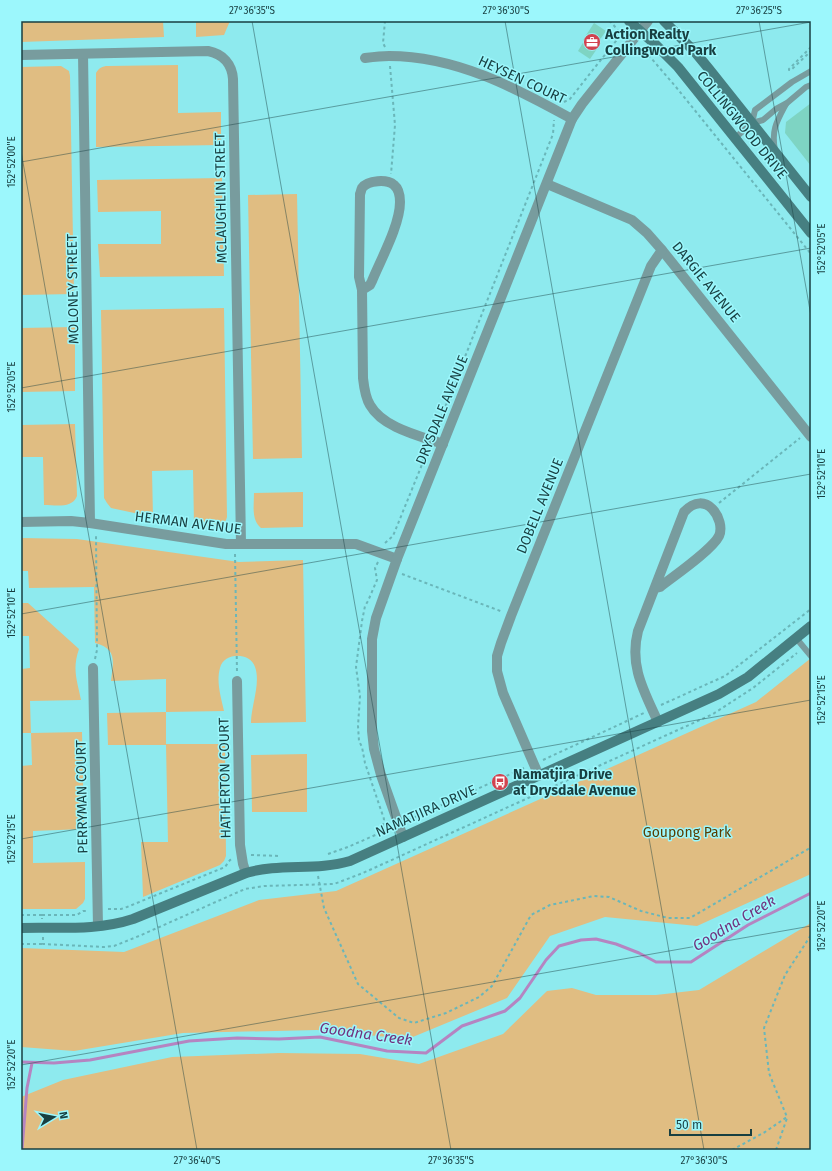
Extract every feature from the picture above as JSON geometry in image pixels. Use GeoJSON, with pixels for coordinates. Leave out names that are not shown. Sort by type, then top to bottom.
{"type":"FeatureCollection","features":[{"type":"Feature","properties":{"kind":"street","name":"COLLINGWOOD DRIVE"},"geometry":{"type":"LineString","coordinates":[[630,21],[678,66],[811,233]]}},
{"type":"Feature","properties":{"kind":"street","name":"DRYSDALE AVENUE"},"geometry":{"type":"LineString","coordinates":[[403,838],[381,775],[374,749],[372,731],[372,639],[376,618],[397,559],[572,119],[582,104],[648,21]]}},
{"type":"Feature","properties":{"kind":"street","name":"COLLINGWOOD DRIVE"},"geometry":{"type":"LineString","coordinates":[[664,21],[695,52],[811,197]]}},
{"type":"Feature","properties":{"kind":"street","name":"MCLAUGHLIN STREET"},"geometry":{"type":"LineString","coordinates":[[21,55],[208,51],[220,55],[226,59],[231,68],[233,79],[241,544]]}},
{"type":"Feature","properties":{"kind":"street","name":"MOLONEY STREET"},"geometry":{"type":"LineString","coordinates":[[83,54],[90,523]]}},
{"type":"Feature","properties":{"kind":"street","name":"HEYSEN COURT"},"geometry":{"type":"LineString","coordinates":[[365,58],[389,56],[431,60],[472,70],[572,119]]}},
{"type":"Feature","properties":{"kind":"street"},"geometry":{"type":"LineString","coordinates":[[362,290],[370,285],[372,281],[399,213],[399,193],[397,188],[390,183],[379,181],[371,182],[362,188],[360,194],[359,277],[362,290],[364,392],[375,413],[393,425],[443,444]]}},
{"type":"Feature","properties":{"kind":"street","name":"DARGIE AVENUE"},"geometry":{"type":"LineString","coordinates":[[547,184],[632,220],[647,233],[809,435]]}},
{"type":"Feature","properties":{"kind":"street","name":"DOBELL AVENUE"},"geometry":{"type":"LineString","coordinates":[[540,776],[503,692],[497,671],[497,656],[500,643],[651,266],[662,250]]}},
{"type":"Feature","properties":{"kind":"street"},"geometry":{"type":"LineString","coordinates":[[656,588],[660,587],[714,544],[720,535],[720,525],[712,508],[704,503],[696,503],[684,512],[656,588],[638,631],[635,646],[638,675],[658,722]]}},
{"type":"Feature","properties":{"kind":"street","name":"HERMAN AVENUE"},"geometry":{"type":"LineString","coordinates":[[21,522],[71,521],[90,523],[210,542],[241,544],[356,544],[397,559]]}},
{"type":"Feature","properties":{"kind":"street","name":"NAMATJIRA DRIVE"},"geometry":{"type":"LineString","coordinates":[[21,928],[98,926],[118,923],[133,919],[246,873],[269,869],[317,867],[350,861],[540,776],[733,686],[748,677],[811,626]]}},
{"type":"Feature","properties":{"kind":"street","name":"PERRYMAN COURT"},"geometry":{"type":"LineString","coordinates":[[93,668],[98,926]]}},
{"type":"Feature","properties":{"kind":"street","name":"HATHERTON COURT"},"geometry":{"type":"LineString","coordinates":[[237,681],[240,845],[246,873]]}},
{"type":"Feature","properties":{"kind":"lane"},"geometry":{"type":"LineString","coordinates":[[752,122],[755,110],[792,82],[811,71]]}},
{"type":"Feature","properties":{"kind":"lane"},"geometry":{"type":"LineString","coordinates":[[735,138],[752,122],[762,120],[776,109],[787,103],[806,87],[811,85]]}},
{"type":"Feature","properties":{"kind":"lane"},"geometry":{"type":"LineString","coordinates":[[778,156],[774,143],[774,131],[776,122],[787,103]]}},
{"type":"Feature","properties":{"kind":"lane"},"geometry":{"type":"LineString","coordinates":[[796,638],[811,656]]}},
{"type":"Feature","properties":{"kind":"path"},"geometry":{"type":"LineString","coordinates":[[385,21],[383,43],[389,56],[395,125],[390,183]]}},
{"type":"Feature","properties":{"kind":"path"},"geometry":{"type":"LineString","coordinates":[[609,21],[615,25],[618,31],[643,54],[651,58],[811,254]]}},
{"type":"Feature","properties":{"kind":"path"},"geometry":{"type":"LineString","coordinates":[[811,46],[789,70],[791,70],[811,51]]}},
{"type":"Feature","properties":{"kind":"path"},"geometry":{"type":"LineString","coordinates":[[712,508],[809,435]]}},
{"type":"Feature","properties":{"kind":"path"},"geometry":{"type":"LineString","coordinates":[[90,523],[96,533],[97,650],[93,668]]}},
{"type":"Feature","properties":{"kind":"path"},"geometry":{"type":"LineString","coordinates":[[237,681],[235,553],[241,544]]}},
{"type":"Feature","properties":{"kind":"path"},"geometry":{"type":"LineString","coordinates":[[394,571],[511,616]]}},
{"type":"Feature","properties":{"kind":"path"},"geometry":{"type":"LineString","coordinates":[[324,855],[348,847],[534,764],[725,676],[811,609]]}},
{"type":"Feature","properties":{"kind":"path"},"geometry":{"type":"LineString","coordinates":[[317,867],[324,908],[358,984],[399,1018],[414,1023],[446,1013],[479,997],[492,986],[531,915],[550,905],[594,896],[609,898],[642,911],[668,918],[690,918],[810,848],[811,844]]}},
{"type":"Feature","properties":{"kind":"path"},"geometry":{"type":"LineString","coordinates":[[42,915],[77,915],[83,911],[114,908],[120,909],[225,867],[230,860],[253,854],[283,856]]}},
{"type":"Feature","properties":{"kind":"path"},"geometry":{"type":"LineString","coordinates":[[776,1150],[787,1116],[769,1073],[764,1028],[785,975],[811,935]]}},
{"type":"Feature","properties":{"kind":"path"},"geometry":{"type":"LineString","coordinates":[[21,944],[43,944]]}},
{"type":"Feature","properties":{"kind":"path"},"geometry":{"type":"LineString","coordinates":[[732,1150],[766,1132],[787,1116]]}},
{"type":"Feature","properties":{"kind":"green space"},"geometry":{"type":"Polygon","coordinates":[[[21,21],[163,21],[164,37],[21,42],[21,21]]]}},
{"type":"Feature","properties":{"kind":"green space"},"geometry":{"type":"Polygon","coordinates":[[[196,21],[230,21],[224,35],[196,37],[196,21]]]}},
{"type":"Feature","properties":{"kind":"green space"},"geometry":{"type":"Polygon","coordinates":[[[178,65],[178,113],[221,112],[221,145],[96,147],[96,73],[98,70],[106,66],[178,65]]]}},
{"type":"Feature","properties":{"kind":"green space"},"geometry":{"type":"Polygon","coordinates":[[[61,66],[69,71],[70,76],[74,294],[21,295],[21,67],[61,66]]]}},
{"type":"Feature","properties":{"kind":"green space"},"geometry":{"type":"Polygon","coordinates":[[[222,178],[224,276],[100,277],[98,244],[161,244],[161,211],[98,212],[97,180],[222,178]]]}},
{"type":"Feature","properties":{"kind":"green space"},"geometry":{"type":"Polygon","coordinates":[[[297,194],[302,458],[253,459],[248,195],[297,194]]]}},
{"type":"Feature","properties":{"kind":"green space"},"geometry":{"type":"Polygon","coordinates":[[[224,308],[227,517],[225,522],[218,527],[194,524],[193,470],[152,471],[153,517],[111,508],[104,498],[101,310],[224,308]]]}},
{"type":"Feature","properties":{"kind":"green space"},"geometry":{"type":"Polygon","coordinates":[[[75,327],[75,391],[21,392],[21,328],[75,327]]]}},
{"type":"Feature","properties":{"kind":"green space"},"geometry":{"type":"Polygon","coordinates":[[[75,424],[77,496],[75,500],[67,505],[44,505],[43,457],[21,457],[21,425],[75,424]]]}},
{"type":"Feature","properties":{"kind":"green space"},"geometry":{"type":"Polygon","coordinates":[[[303,492],[303,527],[261,528],[258,525],[254,517],[254,493],[303,492]]]}},
{"type":"Feature","properties":{"kind":"green space"},"geometry":{"type":"Polygon","coordinates":[[[21,538],[77,539],[239,562],[303,560],[306,722],[251,723],[257,673],[252,662],[243,657],[237,656],[226,659],[220,668],[220,695],[224,711],[166,712],[166,679],[111,681],[113,662],[111,653],[107,649],[95,643],[94,587],[29,588],[28,571],[21,571],[21,538]]]}},
{"type":"Feature","properties":{"kind":"green space"},"geometry":{"type":"Polygon","coordinates":[[[21,603],[28,603],[79,649],[76,669],[81,700],[30,701],[31,733],[21,733],[21,669],[30,668],[29,636],[21,636],[21,603]]]}},
{"type":"Feature","properties":{"kind":"green space","name":"Goupong Park"},"geometry":{"type":"Polygon","coordinates":[[[811,658],[811,874],[697,926],[605,917],[550,936],[507,998],[408,1039],[317,1030],[183,1033],[74,1051],[21,1047],[21,948],[124,952],[259,900],[336,891],[756,702],[811,658]]]}},
{"type":"Feature","properties":{"kind":"green space"},"geometry":{"type":"Polygon","coordinates":[[[166,712],[166,744],[225,744],[226,856],[220,865],[143,897],[141,842],[168,842],[166,745],[108,745],[107,713],[166,712]]]}},
{"type":"Feature","properties":{"kind":"green space"},"geometry":{"type":"Polygon","coordinates":[[[82,732],[84,829],[33,831],[33,863],[85,862],[85,899],[76,909],[21,909],[21,766],[32,765],[31,733],[82,732]]]}},
{"type":"Feature","properties":{"kind":"green space"},"geometry":{"type":"Polygon","coordinates":[[[307,754],[307,812],[252,812],[251,755],[307,754]]]}},
{"type":"Feature","properties":{"kind":"green space"},"geometry":{"type":"Polygon","coordinates":[[[811,923],[811,1150],[21,1150],[21,1097],[63,1080],[172,1057],[279,1053],[360,1054],[419,1064],[503,1034],[547,991],[572,988],[596,995],[656,995],[699,990],[811,923]]]}},
{"type":"Feature","properties":{"kind":"building","name":"Action Realty Collingwood Park"},"geometry":{"type":"Polygon","coordinates":[[[594,23],[606,31],[599,41],[601,43],[590,59],[578,51],[594,23]]]}},
{"type":"Feature","properties":{"kind":"building"},"geometry":{"type":"Polygon","coordinates":[[[811,103],[811,166],[785,133],[786,122],[811,103]]]}},
{"type":"Feature","properties":{"kind":"waterway","name":"Goodna Creek"},"geometry":{"type":"LineString","coordinates":[[21,1062],[54,1063],[90,1060],[189,1041],[237,1038],[279,1039],[320,1037],[387,1051],[426,1053],[462,1026],[505,1011],[520,998],[546,960],[559,946],[581,940],[596,939],[616,944],[639,953],[656,962],[691,962],[748,925],[811,893]]}},
{"type":"Feature","properties":{"kind":"waterway"},"geometry":{"type":"LineString","coordinates":[[22,1150],[27,1088],[32,1063]]}},
{"type":"Feature","properties":{"kind":"place","name":"Action Realty Collingwood Park"},"geometry":{"type":"Point","coordinates":[592,42]}},
{"type":"Feature","properties":{"kind":"place","name":"Namatjira Drive at Drysdale Avenue"},"geometry":{"type":"Point","coordinates":[500,782]}}]}
